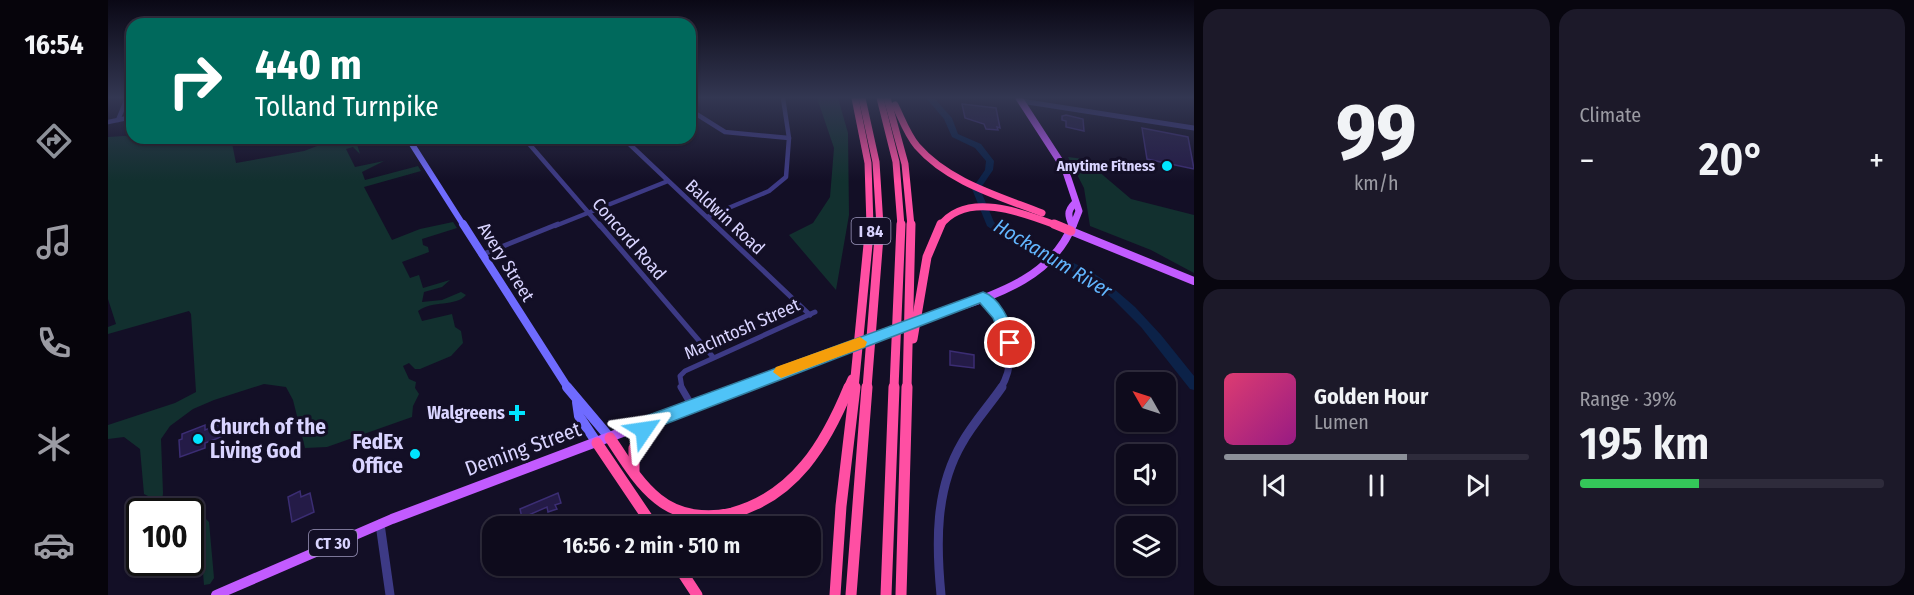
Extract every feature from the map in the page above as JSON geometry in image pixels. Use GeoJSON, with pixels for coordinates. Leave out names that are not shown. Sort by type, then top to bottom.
{"type":"FeatureCollection","features":[{"type":"Feature","properties":{"kind":"highway","name":"I 84"},"geometry":{"type":"LineString","coordinates":[[835,595],[840,514],[869,252],[871,201],[861,126]]}},
{"type":"Feature","properties":{"kind":"highway"},"geometry":{"type":"LineString","coordinates":[[851,595],[856,502],[880,237],[878,167],[868,126]]}},
{"type":"Feature","properties":{"kind":"highway"},"geometry":{"type":"LineString","coordinates":[[885,595],[888,480],[903,238],[897,168],[887,126]]}},
{"type":"Feature","properties":{"kind":"highway","name":"I 84"},"geometry":{"type":"LineString","coordinates":[[896,126],[911,207],[913,258],[901,517],[901,595]]}},
{"type":"Feature","properties":{"kind":"highway"},"geometry":{"type":"LineString","coordinates":[[905,126],[918,147],[939,166],[966,181],[1072,228]]}},
{"type":"Feature","properties":{"kind":"highway"},"geometry":{"type":"LineString","coordinates":[[909,356],[935,234],[948,217],[975,208],[993,207],[1027,214],[1072,228]]}},
{"type":"Feature","properties":{"kind":"highway"},"geometry":{"type":"LineString","coordinates":[[609,438],[634,473],[660,500],[691,514],[728,514],[758,504],[791,483],[816,455],[836,420],[857,365]]}},
{"type":"Feature","properties":{"kind":"highway"},"geometry":{"type":"LineString","coordinates":[[634,473],[634,448],[649,423]]}},
{"type":"Feature","properties":{"kind":"highway"},"geometry":{"type":"LineString","coordinates":[[597,442],[646,516]]}},
{"type":"Feature","properties":{"kind":"highway"},"geometry":{"type":"LineString","coordinates":[[685,576],[697,595]]}},
{"type":"Feature","properties":{"kind":"main road","name":"CT 30"},"geometry":{"type":"LineString","coordinates":[[983,297],[1028,278],[1049,264],[1060,251],[1072,228],[1068,216],[1069,208],[1074,204],[1065,169],[1037,126]]}},
{"type":"Feature","properties":{"kind":"main road","name":"Avery Street"},"geometry":{"type":"LineString","coordinates":[[412,144],[577,402],[579,416],[597,442]]}},
{"type":"Feature","properties":{"kind":"main road"},"geometry":{"type":"LineString","coordinates":[[1072,228],[1194,281]]}},
{"type":"Feature","properties":{"kind":"main road","name":"Deming Street"},"geometry":{"type":"LineString","coordinates":[[216,595],[380,524],[983,297]]}},
{"type":"Feature","properties":{"kind":"main road","name":"Avery Street"},"geometry":{"type":"LineString","coordinates":[[577,402],[588,408],[609,438]]}},
{"type":"Feature","properties":{"kind":"street"},"geometry":{"type":"LineString","coordinates":[[715,126],[725,132],[789,138]]}},
{"type":"Feature","properties":{"kind":"street"},"geometry":{"type":"LineString","coordinates":[[707,217],[777,186],[786,177],[789,138],[787,126]]}},
{"type":"Feature","properties":{"kind":"street","name":"Concord Road"},"geometry":{"type":"LineString","coordinates":[[529,144],[713,357]]}},
{"type":"Feature","properties":{"kind":"street","name":"Baldwin Road"},"geometry":{"type":"LineString","coordinates":[[629,144],[812,314]]}},
{"type":"Feature","properties":{"kind":"street"},"geometry":{"type":"LineString","coordinates":[[481,255],[668,182]]}},
{"type":"Feature","properties":{"kind":"street"},"geometry":{"type":"LineString","coordinates":[[941,595],[937,561],[938,523],[947,476],[962,438],[1009,376],[1012,358],[1006,329],[999,316],[983,297]]}},
{"type":"Feature","properties":{"kind":"street","name":"MacIntosh Street"},"geometry":{"type":"LineString","coordinates":[[692,406],[680,384],[680,376],[687,369],[812,314]]}},
{"type":"Feature","properties":{"kind":"street"},"geometry":{"type":"LineString","coordinates":[[380,524],[390,595]]}},
{"type":"Feature","properties":{"kind":"green space"},"geometry":{"type":"Polygon","coordinates":[[[826,126],[846,126],[848,133],[849,215],[836,290],[789,235],[813,223],[830,197],[834,148],[826,126]]]}},
{"type":"Feature","properties":{"kind":"green space"},"geometry":{"type":"Polygon","coordinates":[[[124,136],[126,136],[126,144],[232,144],[236,163],[304,151],[322,144],[357,144],[360,154],[353,147],[346,149],[355,167],[384,161],[362,172],[365,180],[418,166],[421,171],[364,187],[392,240],[420,229],[453,222],[457,228],[422,239],[423,245],[428,247],[429,252],[402,262],[410,278],[419,275],[423,288],[450,280],[442,287],[424,292],[422,302],[442,300],[461,292],[466,295],[456,301],[418,311],[422,321],[452,314],[455,327],[461,331],[463,343],[451,356],[420,369],[415,369],[409,363],[403,366],[409,379],[416,382],[415,388],[419,394],[413,406],[412,417],[327,447],[305,448],[293,400],[286,387],[264,384],[214,400],[193,409],[170,426],[161,439],[162,498],[152,498],[144,494],[140,449],[124,437],[108,439],[108,425],[175,403],[196,392],[191,314],[189,311],[108,334],[108,327],[116,324],[108,299],[108,137],[124,136]]]}},
{"type":"Feature","properties":{"kind":"green space"},"geometry":{"type":"Polygon","coordinates":[[[1068,157],[1084,159],[1131,199],[1194,215],[1194,273],[1151,250],[1090,226],[1084,188],[1068,157]]]}},
{"type":"Feature","properties":{"kind":"green space"},"geometry":{"type":"Polygon","coordinates":[[[204,517],[209,522],[214,578],[210,584],[204,585],[204,517]]]}},
{"type":"Feature","properties":{"kind":"building"},"geometry":{"type":"Polygon","coordinates":[[[985,126],[1000,126],[1000,128],[997,127],[998,130],[986,129],[985,126]]]}},
{"type":"Feature","properties":{"kind":"building"},"geometry":{"type":"Polygon","coordinates":[[[1084,126],[1084,131],[1066,127],[1084,126]]]}},
{"type":"Feature","properties":{"kind":"building"},"geometry":{"type":"Polygon","coordinates":[[[1142,128],[1188,137],[1194,169],[1147,159],[1142,128]]]}},
{"type":"Feature","properties":{"kind":"building"},"geometry":{"type":"Polygon","coordinates":[[[950,351],[974,355],[974,368],[950,365],[950,351]]]}},
{"type":"Feature","properties":{"kind":"building","name":"Church of the Living God"},"geometry":{"type":"Polygon","coordinates":[[[228,421],[229,434],[205,443],[205,448],[180,457],[179,440],[182,439],[182,434],[205,425],[205,430],[228,421]]]}},
{"type":"Feature","properties":{"kind":"building"},"geometry":{"type":"Polygon","coordinates":[[[300,491],[301,497],[310,493],[314,512],[292,522],[288,497],[300,491]]]}},
{"type":"Feature","properties":{"kind":"building"},"geometry":{"type":"Polygon","coordinates":[[[558,493],[561,503],[555,505],[557,509],[548,512],[547,507],[527,516],[522,516],[520,509],[558,493]]]}},
{"type":"Feature","properties":{"kind":"waterway","name":"Hockanum River"},"geometry":{"type":"LineString","coordinates":[[951,126],[955,135],[978,146],[990,161],[989,170],[976,189],[990,224],[1011,238],[1074,267],[1102,284],[1144,324],[1194,385]]}},
{"type":"Feature","properties":{"kind":"slow traffic"},"geometry":{"type":"LineString","coordinates":[[781,372],[860,342]]}},
{"type":"Feature","properties":{"kind":"place","name":"Anytime Fitness"},"geometry":{"type":"Point","coordinates":[1167,166]}},
{"type":"Feature","properties":{"kind":"place","name":"Walgreens"},"geometry":{"type":"Point","coordinates":[517,413]}},
{"type":"Feature","properties":{"kind":"place","name":"Church of the Living God"},"geometry":{"type":"Point","coordinates":[198,439]}},
{"type":"Feature","properties":{"kind":"place","name":"FedEx Office"},"geometry":{"type":"Point","coordinates":[415,454]}},
{"type":"Feature","properties":{"kind":"route"},"geometry":{"type":"LineString","coordinates":[[644,430],[649,423],[743,385],[983,297],[999,316],[1010,343]]}}]}
